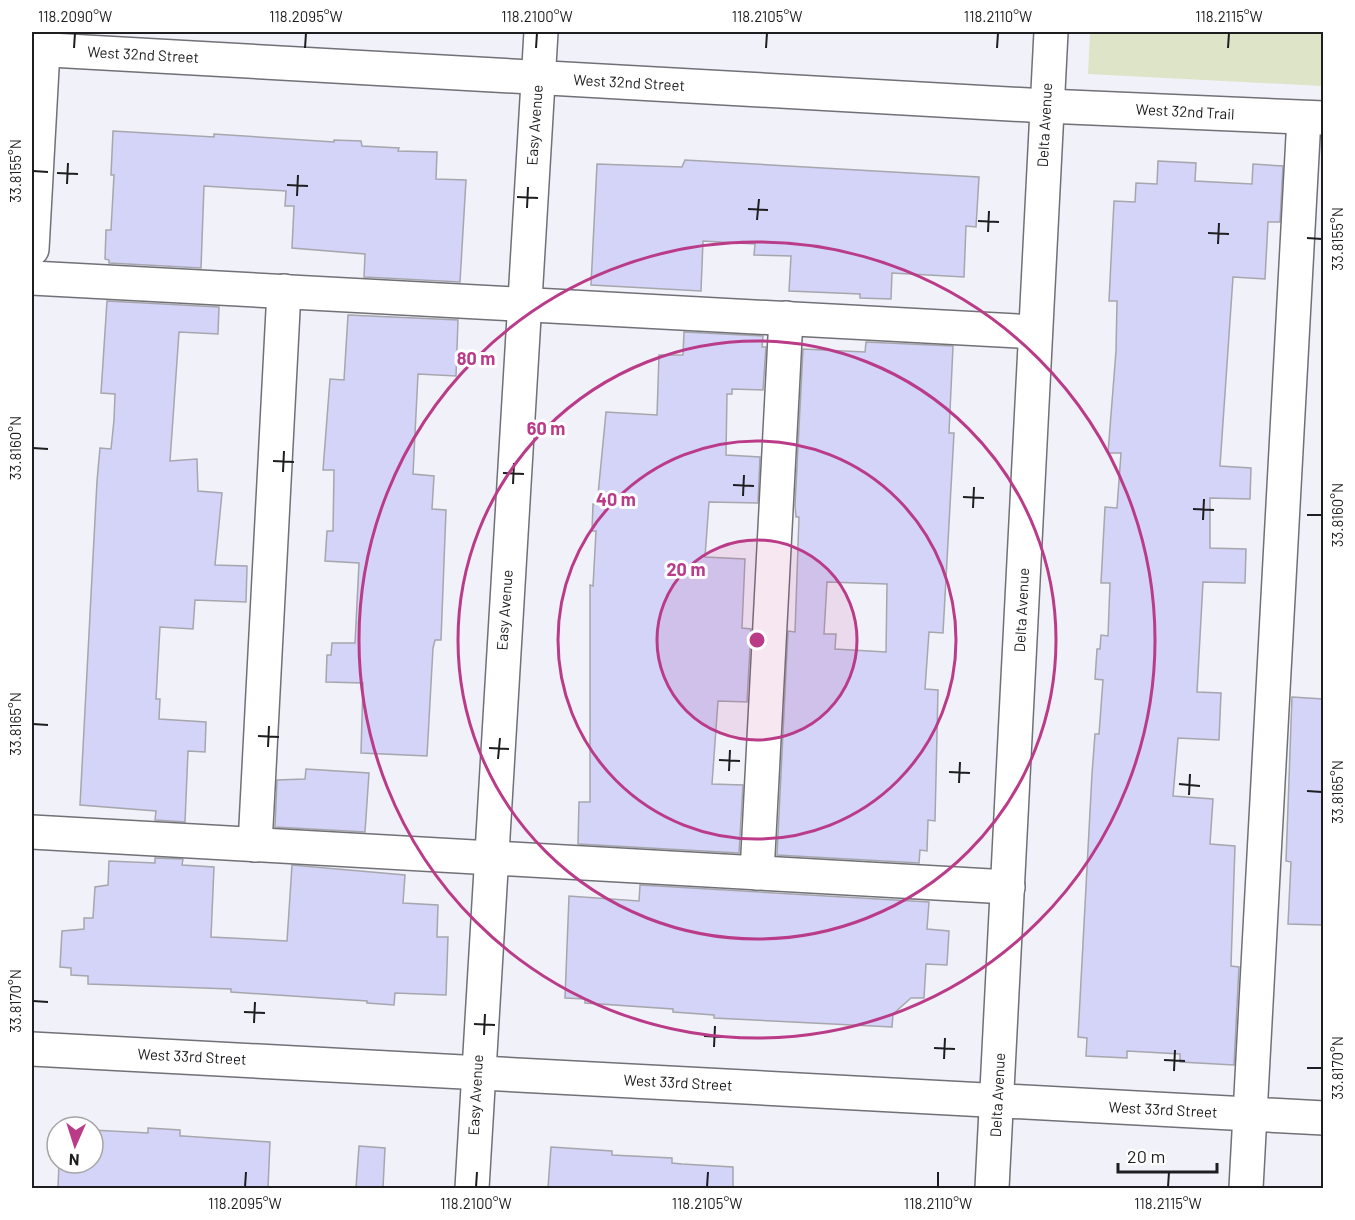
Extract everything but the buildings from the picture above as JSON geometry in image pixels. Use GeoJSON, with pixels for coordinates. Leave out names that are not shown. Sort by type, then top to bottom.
{"type":"FeatureCollection","features":[{"type":"Feature","properties":{"kind":"street","name":"Easy Avenue"},"geometry":{"type":"LineString","coordinates":[[472,1188],[477,1073],[541,32]]}},
{"type":"Feature","properties":{"kind":"street","name":"Delta Avenue"},"geometry":{"type":"LineString","coordinates":[[992,1188],[1051,32]]}},
{"type":"Feature","properties":{"kind":"street","name":"West 32nd Street"},"geometry":{"type":"LineString","coordinates":[[39,43],[538,77],[1046,106]]}},
{"type":"Feature","properties":{"kind":"street"},"geometry":{"type":"LineString","coordinates":[[32,249],[39,43]]}},
{"type":"Feature","properties":{"kind":"street","name":"West 32nd Trail"},"geometry":{"type":"LineString","coordinates":[[1046,106],[1314,118]]}},
{"type":"Feature","properties":{"kind":"street"},"geometry":{"type":"LineString","coordinates":[[1246,1188],[1314,118]]}},
{"type":"Feature","properties":{"kind":"street"},"geometry":{"type":"LineString","coordinates":[[32,278],[1035,332]]}},
{"type":"Feature","properties":{"kind":"street"},"geometry":{"type":"LineString","coordinates":[[255,845],[284,291]]}},
{"type":"Feature","properties":{"kind":"street"},"geometry":{"type":"LineString","coordinates":[[757,873],[786,318]]}},
{"type":"Feature","properties":{"kind":"street"},"geometry":{"type":"LineString","coordinates":[[32,832],[1008,887]]}},
{"type":"Feature","properties":{"kind":"street","name":"West 33rd Street"},"geometry":{"type":"LineString","coordinates":[[32,1049],[1323,1118]]}},
{"type":"Feature","properties":{"kind":"green space"},"geometry":{"type":"Polygon","coordinates":[[[1090,32],[1323,32],[1323,86],[1088,74],[1090,32]]]}}]}
